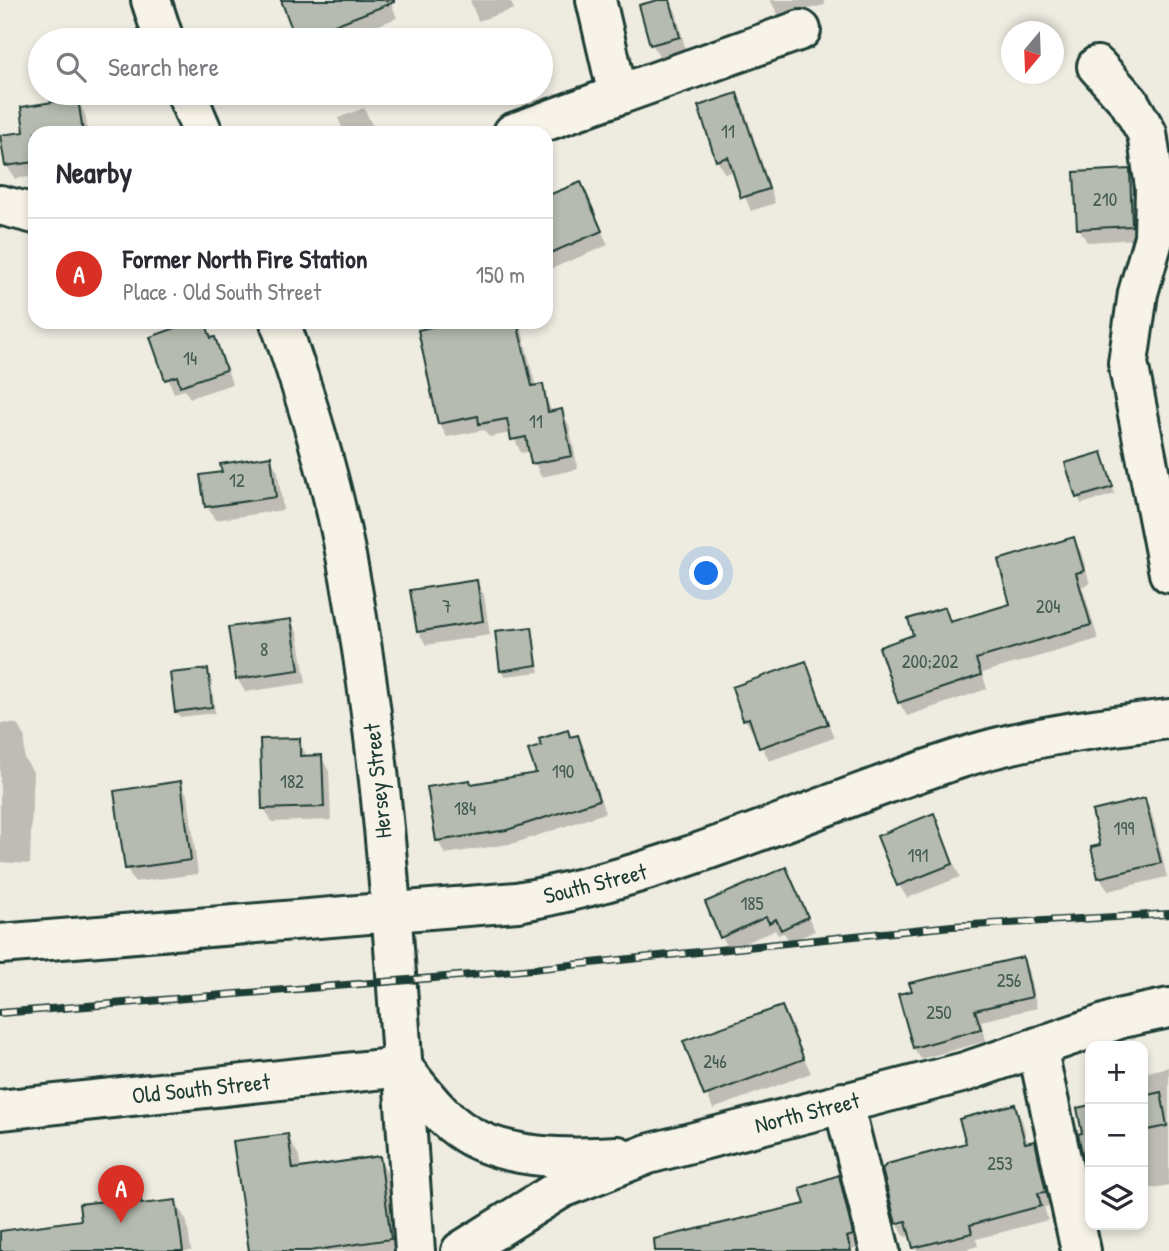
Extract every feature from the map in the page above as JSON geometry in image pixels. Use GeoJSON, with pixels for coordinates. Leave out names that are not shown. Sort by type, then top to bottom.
{"type":"FeatureCollection","features":[{"type":"Feature","properties":{"kind":"street"},"geometry":{"type":"LineString","coordinates":[[151,0],[160,28]]}},
{"type":"Feature","properties":{"kind":"street"},"geometry":{"type":"LineString","coordinates":[[596,0],[618,95]]}},
{"type":"Feature","properties":{"kind":"street"},"geometry":{"type":"LineString","coordinates":[[532,126],[801,30]]}},
{"type":"Feature","properties":{"kind":"street"},"geometry":{"type":"LineString","coordinates":[[1097,66],[1129,102],[1147,133],[1155,187],[1154,237],[1138,293],[1128,363],[1169,573]]}},
{"type":"Feature","properties":{"kind":"street"},"geometry":{"type":"LineString","coordinates":[[191,105],[200,126]]}},
{"type":"Feature","properties":{"kind":"street"},"geometry":{"type":"LineString","coordinates":[[0,205],[28,212]]}},
{"type":"Feature","properties":{"kind":"street","name":"Hersey Street"},"geometry":{"type":"LineString","coordinates":[[282,329],[305,396],[346,555],[370,702],[391,912],[415,1251]]}},
{"type":"Feature","properties":{"kind":"street","name":"South Street"},"geometry":{"type":"LineString","coordinates":[[0,944],[517,902],[571,892],[635,876],[962,758],[1072,731],[1169,719]]}},
{"type":"Feature","properties":{"kind":"street","name":"North Street"},"geometry":{"type":"LineString","coordinates":[[461,1251],[562,1188],[648,1154],[965,1072],[1122,1018],[1169,1008]]}},
{"type":"Feature","properties":{"kind":"street"},"geometry":{"type":"LineString","coordinates":[[1037,1047],[1081,1251]]}},
{"type":"Feature","properties":{"kind":"street"},"geometry":{"type":"LineString","coordinates":[[402,1068],[432,1104],[465,1134],[486,1142],[526,1154],[573,1159],[648,1154]]}},
{"type":"Feature","properties":{"kind":"street","name":"Old South Street"},"geometry":{"type":"LineString","coordinates":[[0,1110],[402,1068]]}},
{"type":"Feature","properties":{"kind":"street"},"geometry":{"type":"LineString","coordinates":[[843,1102],[880,1251]]}},
{"type":"Feature","properties":{"kind":"building"},"geometry":{"type":"Polygon","coordinates":[[[281,0],[394,0],[327,28],[292,28],[281,0]]]}},
{"type":"Feature","properties":{"kind":"building"},"geometry":{"type":"Polygon","coordinates":[[[670,0],[680,37],[650,45],[639,5],[670,0]]]}},
{"type":"Feature","properties":{"kind":"building"},"geometry":{"type":"Polygon","coordinates":[[[737,93],[769,189],[741,198],[728,157],[716,161],[698,106],[737,93]]]}},
{"type":"Feature","properties":{"kind":"building"},"geometry":{"type":"Polygon","coordinates":[[[79,105],[82,126],[28,126],[28,163],[5,166],[0,135],[24,132],[21,107],[79,105]]]}},
{"type":"Feature","properties":{"kind":"building"},"geometry":{"type":"Polygon","coordinates":[[[1130,169],[1132,226],[1077,229],[1074,172],[1130,169]]]}},
{"type":"Feature","properties":{"kind":"building"},"geometry":{"type":"Polygon","coordinates":[[[581,182],[602,231],[553,252],[553,193],[581,182]]]}},
{"type":"Feature","properties":{"kind":"building"},"geometry":{"type":"Polygon","coordinates":[[[172,329],[208,329],[211,338],[215,337],[226,370],[180,386],[177,376],[165,380],[150,337],[172,329]]]}},
{"type":"Feature","properties":{"kind":"building"},"geometry":{"type":"Polygon","coordinates":[[[519,329],[532,386],[543,384],[548,412],[562,409],[572,456],[531,464],[526,437],[511,440],[507,419],[479,424],[478,416],[438,424],[418,330],[519,329]]]}},
{"type":"Feature","properties":{"kind":"building"},"geometry":{"type":"Polygon","coordinates":[[[1102,452],[1113,487],[1076,498],[1065,463],[1102,452]]]}},
{"type":"Feature","properties":{"kind":"building"},"geometry":{"type":"Polygon","coordinates":[[[271,456],[276,497],[205,507],[200,475],[222,472],[220,464],[271,456]]]}},
{"type":"Feature","properties":{"kind":"building"},"geometry":{"type":"Polygon","coordinates":[[[1074,537],[1084,571],[1076,573],[1091,625],[976,659],[981,675],[898,703],[879,647],[913,635],[908,619],[945,607],[950,622],[1010,604],[998,560],[1074,537]]]}},
{"type":"Feature","properties":{"kind":"building"},"geometry":{"type":"Polygon","coordinates":[[[477,580],[483,621],[417,632],[410,590],[477,580]]]}},
{"type":"Feature","properties":{"kind":"building"},"geometry":{"type":"Polygon","coordinates":[[[291,619],[299,670],[236,679],[228,627],[291,619]]]}},
{"type":"Feature","properties":{"kind":"building"},"geometry":{"type":"Polygon","coordinates":[[[532,627],[537,665],[500,671],[495,631],[532,627]]]}},
{"type":"Feature","properties":{"kind":"building"},"geometry":{"type":"Polygon","coordinates":[[[806,661],[828,724],[759,748],[749,718],[743,720],[732,687],[806,661]]]}},
{"type":"Feature","properties":{"kind":"building"},"geometry":{"type":"Polygon","coordinates":[[[208,669],[212,707],[175,712],[170,673],[208,669]]]}},
{"type":"Feature","properties":{"kind":"building"},"geometry":{"type":"Polygon","coordinates":[[[568,730],[570,737],[578,735],[599,800],[507,830],[436,841],[427,787],[470,780],[471,784],[536,773],[528,750],[541,746],[539,739],[568,730]]]}},
{"type":"Feature","properties":{"kind":"building"},"geometry":{"type":"Polygon","coordinates":[[[300,738],[300,756],[322,755],[324,807],[262,809],[260,739],[300,738]]]}},
{"type":"Feature","properties":{"kind":"building"},"geometry":{"type":"Polygon","coordinates":[[[181,781],[191,860],[125,869],[114,791],[181,781]]]}},
{"type":"Feature","properties":{"kind":"building"},"geometry":{"type":"Polygon","coordinates":[[[1145,798],[1161,863],[1098,878],[1091,847],[1100,845],[1092,811],[1145,798]]]}},
{"type":"Feature","properties":{"kind":"building"},"geometry":{"type":"Polygon","coordinates":[[[934,813],[953,864],[897,886],[877,836],[934,813]]]}},
{"type":"Feature","properties":{"kind":"building"},"geometry":{"type":"Polygon","coordinates":[[[786,867],[808,917],[781,930],[776,919],[769,923],[766,917],[720,938],[705,902],[786,867]]]}},
{"type":"Feature","properties":{"kind":"building"},"geometry":{"type":"Polygon","coordinates":[[[1023,957],[1032,997],[975,1010],[981,1029],[913,1048],[898,994],[912,991],[909,983],[1023,957]]]}},
{"type":"Feature","properties":{"kind":"building"},"geometry":{"type":"Polygon","coordinates":[[[782,1006],[804,1059],[704,1096],[683,1041],[782,1006]]]}},
{"type":"Feature","properties":{"kind":"building"},"geometry":{"type":"Polygon","coordinates":[[[1161,1092],[1167,1126],[1148,1130],[1148,1095],[1161,1092]]]}},
{"type":"Feature","properties":{"kind":"building"},"geometry":{"type":"Polygon","coordinates":[[[1015,1104],[1025,1143],[1035,1141],[1046,1192],[1038,1193],[1041,1206],[970,1225],[972,1233],[913,1248],[906,1221],[896,1224],[882,1169],[887,1164],[966,1143],[959,1119],[1015,1104]]]}},
{"type":"Feature","properties":{"kind":"building"},"geometry":{"type":"Polygon","coordinates":[[[1085,1106],[1085,1167],[1078,1134],[1082,1133],[1077,1108],[1085,1106]]]}},
{"type":"Feature","properties":{"kind":"building"},"geometry":{"type":"Polygon","coordinates":[[[288,1134],[293,1169],[380,1156],[391,1239],[310,1251],[249,1251],[233,1141],[288,1134]]]}},
{"type":"Feature","properties":{"kind":"building"},"geometry":{"type":"Polygon","coordinates":[[[839,1175],[853,1235],[847,1237],[851,1251],[655,1251],[654,1239],[805,1204],[800,1188],[839,1175]]]}},
{"type":"Feature","properties":{"kind":"building"},"geometry":{"type":"Polygon","coordinates":[[[141,1197],[141,1204],[176,1200],[183,1251],[0,1251],[0,1231],[81,1220],[79,1204],[141,1197]]]}},
{"type":"Feature","properties":{"kind":"railway"},"geometry":{"type":"LineString","coordinates":[[0,1013],[483,974],[952,926],[1169,914]]}},
{"type":"Feature","properties":{"kind":"place","name":"Former North Fire Station"},"geometry":{"type":"Point","coordinates":[121,1223]}}]}
